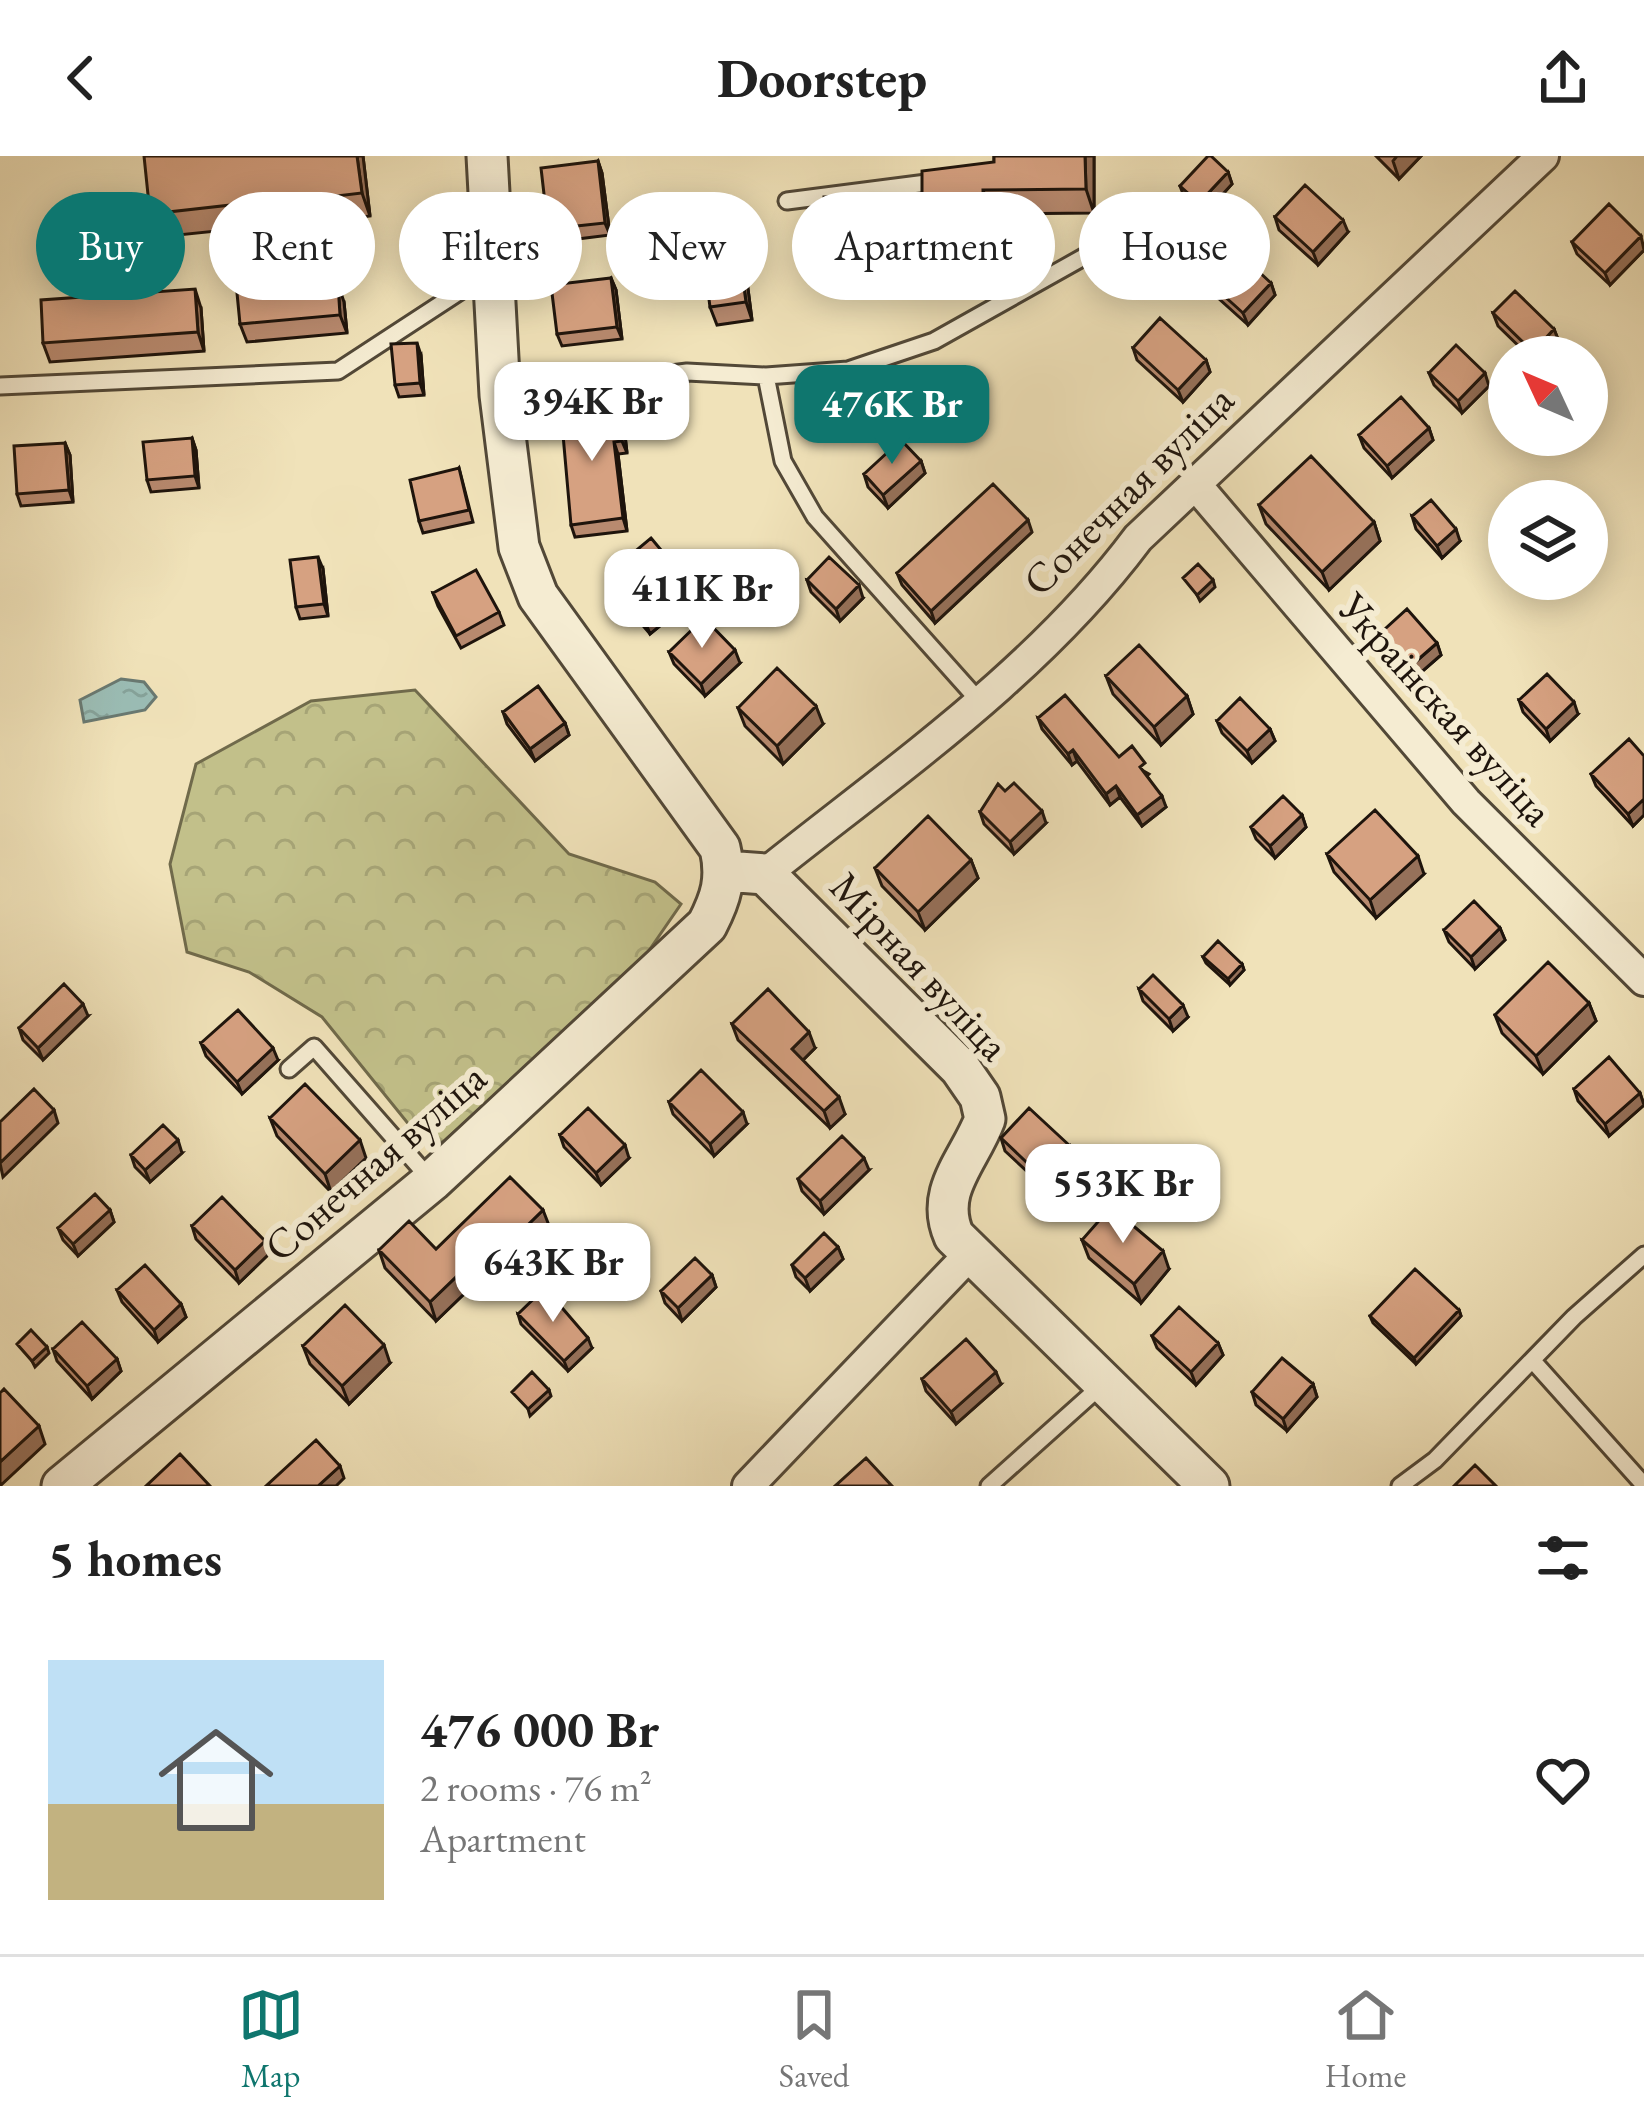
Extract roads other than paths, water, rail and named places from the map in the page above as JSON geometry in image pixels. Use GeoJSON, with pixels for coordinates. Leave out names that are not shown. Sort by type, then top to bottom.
{"type":"FeatureCollection","features":[{"type":"Feature","properties":{"kind":"street"},"geometry":{"type":"LineString","coordinates":[[487,156],[488,192]]}},
{"type":"Feature","properties":{"kind":"street","name":"Сонечная вуліца"},"geometry":{"type":"LineString","coordinates":[[765,874],[980,702],[1093,598],[1138,538],[1543,156]]}},
{"type":"Feature","properties":{"kind":"street"},"geometry":{"type":"LineString","coordinates":[[492,300],[519,547],[538,596],[682,788],[720,848],[724,879]]}},
{"type":"Feature","properties":{"kind":"street","name":"Украінская вуліца"},"geometry":{"type":"LineString","coordinates":[[1196,484],[1466,802],[1644,980]]}},
{"type":"Feature","properties":{"kind":"street","name":"Мірная вуліца"},"geometry":{"type":"LineString","coordinates":[[724,879],[765,874],[960,1068],[980,1097],[985,1119],[947,1191],[945,1216],[970,1254],[1107,1381],[1210,1486]]}},
{"type":"Feature","properties":{"kind":"street","name":"Сонечная вуліца"},"geometry":{"type":"LineString","coordinates":[[62,1486],[432,1181],[707,925],[724,879]]}},
{"type":"Feature","properties":{"kind":"street"},"geometry":{"type":"LineString","coordinates":[[748,1486],[970,1254]]}},
{"type":"Feature","properties":{"kind":"lane"},"geometry":{"type":"LineString","coordinates":[[787,201],[962,178]]}},
{"type":"Feature","properties":{"kind":"lane"},"geometry":{"type":"LineString","coordinates":[[500,395],[687,372],[766,376],[848,370],[934,341],[1079,260]]}},
{"type":"Feature","properties":{"kind":"lane"},"geometry":{"type":"LineString","coordinates":[[0,386],[338,371],[447,300]]}},
{"type":"Feature","properties":{"kind":"lane"},"geometry":{"type":"LineString","coordinates":[[766,376],[783,461],[815,517],[980,702]]}},
{"type":"Feature","properties":{"kind":"lane"},"geometry":{"type":"LineString","coordinates":[[289,1069],[314,1047],[432,1181]]}},
{"type":"Feature","properties":{"kind":"lane"},"geometry":{"type":"LineString","coordinates":[[1400,1486],[1435,1460],[1644,1255]]}},
{"type":"Feature","properties":{"kind":"lane"},"geometry":{"type":"LineString","coordinates":[[1534,1361],[1644,1486]]}},
{"type":"Feature","properties":{"kind":"lane"},"geometry":{"type":"LineString","coordinates":[[989,1486],[1107,1381]]}},
{"type":"Feature","properties":{"kind":"water"},"geometry":{"type":"Polygon","coordinates":[[[121,679],[144,682],[156,697],[145,710],[84,722],[80,700],[121,679]]]}}]}
